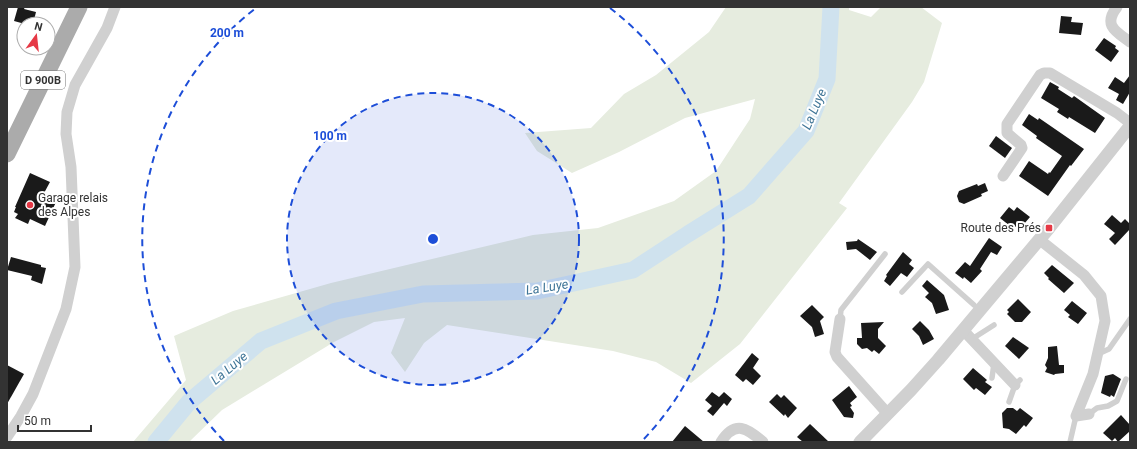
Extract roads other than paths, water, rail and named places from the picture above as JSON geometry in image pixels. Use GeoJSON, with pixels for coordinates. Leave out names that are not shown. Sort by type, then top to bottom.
{"type":"FeatureCollection","features":[{"type":"Feature","properties":{"kind":"main road","name":"D 900B"},"geometry":{"type":"LineString","coordinates":[[7,154],[79,7]]}},
{"type":"Feature","properties":{"kind":"street"},"geometry":{"type":"LineString","coordinates":[[7,436],[21,416],[33,394],[66,309],[75,267],[71,167],[66,134],[67,112],[75,85],[107,28],[115,7]]}},
{"type":"Feature","properties":{"kind":"street"},"geometry":{"type":"LineString","coordinates":[[1117,7],[1111,18],[1111,25],[1114,31],[1130,42]]}},
{"type":"Feature","properties":{"kind":"street"},"geometry":{"type":"LineString","coordinates":[[860,442],[967,335],[1130,124],[1117,113],[1050,73],[1044,73],[1040,76],[1007,124],[1007,133],[1021,145],[1022,148],[1003,176]]}},
{"type":"Feature","properties":{"kind":"street"},"geometry":{"type":"LineString","coordinates":[[1040,240],[1084,275],[1101,296],[1105,321],[1093,374],[1076,416]]}},
{"type":"Feature","properties":{"kind":"street"},"geometry":{"type":"LineString","coordinates":[[840,319],[835,352],[837,357],[888,414]]}},
{"type":"Feature","properties":{"kind":"street"},"geometry":{"type":"LineString","coordinates":[[967,335],[1017,383]]}},
{"type":"Feature","properties":{"kind":"street"},"geometry":{"type":"LineString","coordinates":[[1076,416],[1089,414]]}},
{"type":"Feature","properties":{"kind":"street"},"geometry":{"type":"LineString","coordinates":[[721,442],[726,433],[740,428],[747,430],[763,442]]}},
{"type":"Feature","properties":{"kind":"lane"},"geometry":{"type":"LineString","coordinates":[[840,319],[841,310],[885,254]]}},
{"type":"Feature","properties":{"kind":"lane"},"geometry":{"type":"LineString","coordinates":[[902,292],[928,264],[974,305]]}},
{"type":"Feature","properties":{"kind":"lane"},"geometry":{"type":"LineString","coordinates":[[1097,354],[1109,349],[1130,319]]}},
{"type":"Feature","properties":{"kind":"lane"},"geometry":{"type":"LineString","coordinates":[[967,335],[994,325]]}},
{"type":"Feature","properties":{"kind":"lane"},"geometry":{"type":"LineString","coordinates":[[992,378],[994,362]]}},
{"type":"Feature","properties":{"kind":"lane"},"geometry":{"type":"LineString","coordinates":[[1089,414],[1096,408],[1108,406],[1116,401],[1126,379]]}},
{"type":"Feature","properties":{"kind":"lane"},"geometry":{"type":"LineString","coordinates":[[1009,402],[1017,383]]}},
{"type":"Feature","properties":{"kind":"lane"},"geometry":{"type":"LineString","coordinates":[[1070,442],[1076,416]]}},
{"type":"Feature","properties":{"kind":"waterway","name":"La Luye"},"geometry":{"type":"LineString","coordinates":[[156,442],[189,402],[261,341],[336,311],[423,294],[537,291],[633,270],[749,196],[806,131],[827,79],[831,7]]}},
{"type":"Feature","properties":{"kind":"place","name":"Garage relais des Alpes"},"geometry":{"type":"Point","coordinates":[30,205]}},
{"type":"Feature","properties":{"kind":"place","name":"Route des Prés"},"geometry":{"type":"Point","coordinates":[1049,228]}}]}
